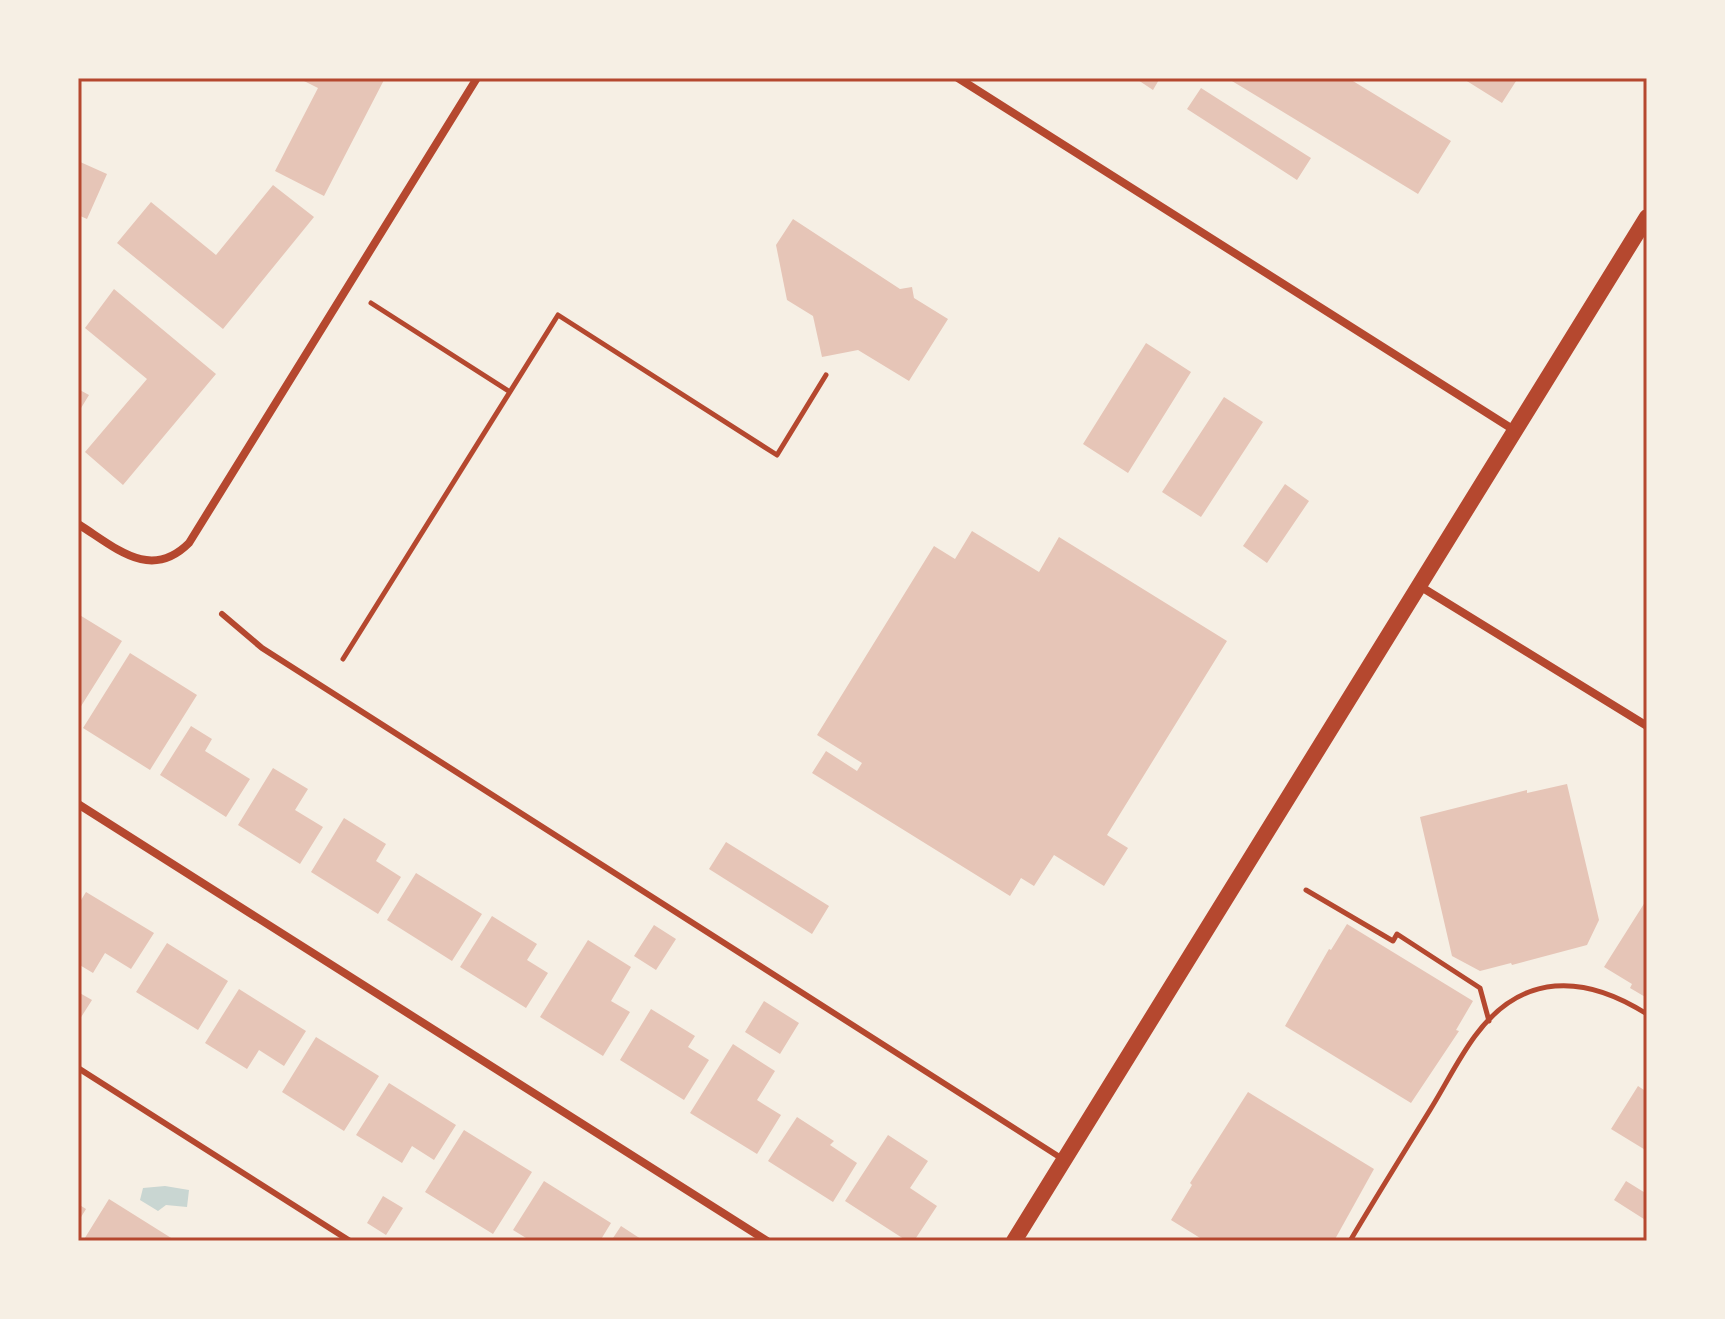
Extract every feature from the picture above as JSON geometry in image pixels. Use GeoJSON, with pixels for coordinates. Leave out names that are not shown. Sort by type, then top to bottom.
{"type":"FeatureCollection","features":[{"type":"Feature","properties":{"kind":"main road"},"geometry":{"type":"LineString","coordinates":[[1014,1241],[1647,217]]}},
{"type":"Feature","properties":{"kind":"street"},"geometry":{"type":"LineString","coordinates":[[78,524],[130,556],[147,562],[162,562],[177,555],[200,528],[477,78]]}},
{"type":"Feature","properties":{"kind":"street"},"geometry":{"type":"LineString","coordinates":[[958,78],[1514,430]]}},
{"type":"Feature","properties":{"kind":"street"},"geometry":{"type":"LineString","coordinates":[[1417,585],[1647,726]]}},
{"type":"Feature","properties":{"kind":"street"},"geometry":{"type":"LineString","coordinates":[[78,804],[767,1241]]}},
{"type":"Feature","properties":{"kind":"lane"},"geometry":{"type":"LineString","coordinates":[[222,614],[262,648],[1064,1159]]}},
{"type":"Feature","properties":{"kind":"lane"},"geometry":{"type":"LineString","coordinates":[[78,1068],[350,1241]]}},
{"type":"Feature","properties":{"kind":"path"},"geometry":{"type":"LineString","coordinates":[[371,303],[510,392]]}},
{"type":"Feature","properties":{"kind":"path"},"geometry":{"type":"LineString","coordinates":[[343,659],[558,315],[777,455],[826,375]]}},
{"type":"Feature","properties":{"kind":"path"},"geometry":{"type":"LineString","coordinates":[[1306,890],[1393,941],[1397,934],[1480,988],[1489,1021]]}},
{"type":"Feature","properties":{"kind":"path"},"geometry":{"type":"LineString","coordinates":[[1350,1241],[1475,1035],[1504,1005],[1553,985],[1577,985],[1628,1002],[1647,1014]]}},
{"type":"Feature","properties":{"kind":"shaded area"},"geometry":{"type":"Polygon","coordinates":[[[165,1186],[189,1190],[187,1207],[166,1205],[158,1211],[140,1200],[143,1188],[165,1186]]]}},
{"type":"Feature","properties":{"kind":"building"},"geometry":{"type":"Polygon","coordinates":[[[298,78],[385,78],[324,196],[275,171],[318,88],[298,78]]]}},
{"type":"Feature","properties":{"kind":"building"},"geometry":{"type":"Polygon","coordinates":[[[1135,78],[1160,78],[1153,90],[1135,78]]]}},
{"type":"Feature","properties":{"kind":"building"},"geometry":{"type":"Polygon","coordinates":[[[1227,78],[1348,78],[1451,141],[1418,194],[1227,78]]]}},
{"type":"Feature","properties":{"kind":"building"},"geometry":{"type":"Polygon","coordinates":[[[1462,78],[1518,78],[1502,103],[1462,78]]]}},
{"type":"Feature","properties":{"kind":"building"},"geometry":{"type":"Polygon","coordinates":[[[1201,88],[1311,158],[1297,180],[1187,109],[1201,88]]]}},
{"type":"Feature","properties":{"kind":"building"},"geometry":{"type":"Polygon","coordinates":[[[78,161],[107,174],[87,219],[78,215],[78,161]]]}},
{"type":"Feature","properties":{"kind":"building"},"geometry":{"type":"Polygon","coordinates":[[[273,185],[314,217],[223,329],[117,243],[151,202],[216,255],[273,185]]]}},
{"type":"Feature","properties":{"kind":"building"},"geometry":{"type":"Polygon","coordinates":[[[793,219],[900,289],[912,287],[914,298],[948,319],[909,381],[858,350],[822,357],[813,316],[787,300],[776,245],[793,219]]]}},
{"type":"Feature","properties":{"kind":"building"},"geometry":{"type":"Polygon","coordinates":[[[114,289],[216,374],[123,485],[85,452],[147,379],[85,328],[114,289]]]}},
{"type":"Feature","properties":{"kind":"building"},"geometry":{"type":"Polygon","coordinates":[[[1146,343],[1191,372],[1128,473],[1083,444],[1146,343]]]}},
{"type":"Feature","properties":{"kind":"building"},"geometry":{"type":"Polygon","coordinates":[[[78,389],[89,395],[78,413],[78,389]]]}},
{"type":"Feature","properties":{"kind":"building"},"geometry":{"type":"Polygon","coordinates":[[[1224,397],[1263,422],[1201,517],[1162,492],[1224,397]]]}},
{"type":"Feature","properties":{"kind":"building"},"geometry":{"type":"Polygon","coordinates":[[[1285,484],[1309,501],[1267,563],[1243,546],[1285,484]]]}},
{"type":"Feature","properties":{"kind":"building"},"geometry":{"type":"Polygon","coordinates":[[[972,531],[1039,572],[1059,537],[1227,641],[1107,835],[1128,848],[1104,886],[1054,855],[1034,886],[1021,878],[1010,896],[812,773],[826,751],[857,771],[862,763],[817,735],[934,546],[955,559],[972,531]]]}},
{"type":"Feature","properties":{"kind":"building"},"geometry":{"type":"Polygon","coordinates":[[[78,614],[122,641],[78,711],[78,614]]]}},
{"type":"Feature","properties":{"kind":"building"},"geometry":{"type":"Polygon","coordinates":[[[130,653],[197,695],[150,770],[83,728],[130,653]]]}},
{"type":"Feature","properties":{"kind":"building"},"geometry":{"type":"Polygon","coordinates":[[[191,726],[212,739],[205,751],[250,779],[226,817],[160,775],[191,726]]]}},
{"type":"Feature","properties":{"kind":"building"},"geometry":{"type":"Polygon","coordinates":[[[273,768],[308,789],[295,810],[323,827],[300,864],[238,825],[273,768]]]}},
{"type":"Feature","properties":{"kind":"building"},"geometry":{"type":"Polygon","coordinates":[[[1567,784],[1599,920],[1587,945],[1480,971],[1452,956],[1420,817],[1527,790],[1527,793],[1567,784]]]}},
{"type":"Feature","properties":{"kind":"building"},"geometry":{"type":"Polygon","coordinates":[[[344,818],[386,844],[376,861],[401,877],[378,914],[311,872],[344,818]]]}},
{"type":"Feature","properties":{"kind":"building"},"geometry":{"type":"Polygon","coordinates":[[[726,842],[829,906],[812,934],[709,869],[726,842]]]}},
{"type":"Feature","properties":{"kind":"building"},"geometry":{"type":"Polygon","coordinates":[[[416,873],[482,914],[452,961],[387,920],[416,873]]]}},
{"type":"Feature","properties":{"kind":"building"},"geometry":{"type":"Polygon","coordinates":[[[86,892],[154,933],[131,969],[105,953],[93,973],[78,964],[78,905],[86,892]]]}},
{"type":"Feature","properties":{"kind":"building"},"geometry":{"type":"Polygon","coordinates":[[[1647,899],[1647,998],[1630,988],[1632,984],[1604,967],[1647,899]]]}},
{"type":"Feature","properties":{"kind":"building"},"geometry":{"type":"Polygon","coordinates":[[[492,916],[537,944],[527,960],[548,973],[526,1008],[460,967],[492,916]]]}},
{"type":"Feature","properties":{"kind":"building"},"geometry":{"type":"Polygon","coordinates":[[[1347,924],[1473,1001],[1456,1030],[1459,1031],[1411,1103],[1285,1026],[1347,924]]]}},
{"type":"Feature","properties":{"kind":"building"},"geometry":{"type":"Polygon","coordinates":[[[654,925],[676,939],[656,970],[634,956],[654,925]]]}},
{"type":"Feature","properties":{"kind":"building"},"geometry":{"type":"Polygon","coordinates":[[[588,940],[631,967],[611,1001],[630,1012],[603,1056],[540,1017],[588,940]]]}},
{"type":"Feature","properties":{"kind":"building"},"geometry":{"type":"Polygon","coordinates":[[[167,943],[228,981],[198,1030],[136,992],[167,943]]]}},
{"type":"Feature","properties":{"kind":"building"},"geometry":{"type":"Polygon","coordinates":[[[239,989],[306,1031],[284,1066],[259,1050],[247,1069],[205,1043],[239,989]]]}},
{"type":"Feature","properties":{"kind":"building"},"geometry":{"type":"Polygon","coordinates":[[[78,992],[92,1000],[78,1022],[78,992]]]}},
{"type":"Feature","properties":{"kind":"building"},"geometry":{"type":"Polygon","coordinates":[[[764,1001],[799,1023],[780,1054],[745,1032],[764,1001]]]}},
{"type":"Feature","properties":{"kind":"building"},"geometry":{"type":"Polygon","coordinates":[[[651,1009],[695,1036],[688,1047],[709,1060],[684,1100],[620,1060],[651,1009]]]}},
{"type":"Feature","properties":{"kind":"building"},"geometry":{"type":"Polygon","coordinates":[[[316,1037],[379,1076],[344,1131],[282,1092],[316,1037]]]}},
{"type":"Feature","properties":{"kind":"building"},"geometry":{"type":"Polygon","coordinates":[[[733,1044],[775,1071],[757,1100],[781,1115],[757,1154],[690,1113],[733,1044]]]}},
{"type":"Feature","properties":{"kind":"building"},"geometry":{"type":"Polygon","coordinates":[[[389,1083],[456,1125],[434,1160],[412,1146],[402,1163],[356,1135],[389,1083]]]}},
{"type":"Feature","properties":{"kind":"building"},"geometry":{"type":"Polygon","coordinates":[[[1638,1086],[1647,1092],[1647,1151],[1611,1129],[1638,1086]]]}},
{"type":"Feature","properties":{"kind":"building"},"geometry":{"type":"Polygon","coordinates":[[[1248,1092],[1374,1169],[1334,1241],[1205,1241],[1171,1220],[1192,1185],[1190,1183],[1248,1092]]]}},
{"type":"Feature","properties":{"kind":"building"},"geometry":{"type":"Polygon","coordinates":[[[797,1117],[834,1141],[830,1145],[857,1163],[833,1202],[768,1161],[797,1117]]]}},
{"type":"Feature","properties":{"kind":"building"},"geometry":{"type":"Polygon","coordinates":[[[464,1130],[532,1172],[493,1234],[425,1192],[464,1130]]]}},
{"type":"Feature","properties":{"kind":"building"},"geometry":{"type":"Polygon","coordinates":[[[888,1135],[928,1161],[910,1188],[937,1206],[914,1241],[907,1241],[845,1201],[888,1135]]]}},
{"type":"Feature","properties":{"kind":"building"},"geometry":{"type":"Polygon","coordinates":[[[544,1181],[611,1223],[600,1241],[531,1241],[513,1230],[544,1181]]]}},
{"type":"Feature","properties":{"kind":"building"},"geometry":{"type":"Polygon","coordinates":[[[1626,1181],[1647,1194],[1647,1221],[1614,1200],[1626,1181]]]}},
{"type":"Feature","properties":{"kind":"building"},"geometry":{"type":"Polygon","coordinates":[[[383,1196],[403,1208],[386,1235],[367,1223],[383,1196]]]}},
{"type":"Feature","properties":{"kind":"building"},"geometry":{"type":"Polygon","coordinates":[[[109,1199],[176,1241],[83,1241],[109,1199]]]}},
{"type":"Feature","properties":{"kind":"building"},"geometry":{"type":"Polygon","coordinates":[[[78,1204],[86,1209],[78,1222],[78,1204]]]}},
{"type":"Feature","properties":{"kind":"building"},"geometry":{"type":"Polygon","coordinates":[[[621,1226],[644,1241],[611,1241],[621,1226]]]}}]}
